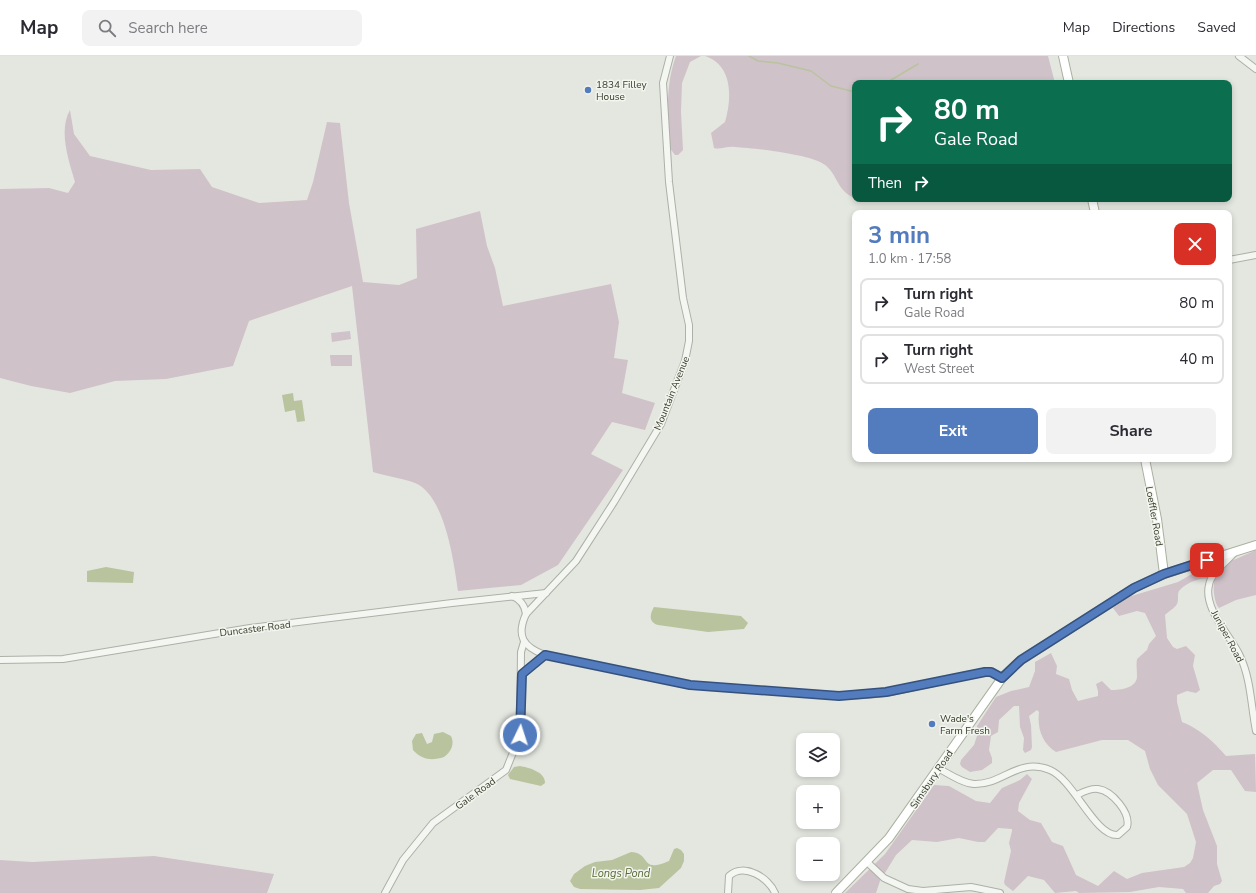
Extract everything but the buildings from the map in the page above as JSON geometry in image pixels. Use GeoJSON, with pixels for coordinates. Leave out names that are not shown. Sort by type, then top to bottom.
{"type":"FeatureCollection","features":[{"type":"Feature","properties":{"kind":"main road"},"geometry":{"type":"LineString","coordinates":[[1063,56],[1068,80]]}},
{"type":"Feature","properties":{"kind":"main road","name":"Loeffler Road"},"geometry":{"type":"LineString","coordinates":[[1145,462],[1157,519],[1164,574]]}},
{"type":"Feature","properties":{"kind":"main road","name":"Simsbury Road"},"geometry":{"type":"LineString","coordinates":[[836,893],[889,838],[1002,678],[1021,660],[1134,588],[1164,574],[1256,545]]}},
{"type":"Feature","properties":{"kind":"street","name":"Mountain Avenue"},"geometry":{"type":"LineString","coordinates":[[526,614],[576,561],[614,502],[661,424],[685,361],[689,341],[689,325],[683,298],[669,182],[662,83],[670,56]]}},
{"type":"Feature","properties":{"kind":"street"},"geometry":{"type":"LineString","coordinates":[[1239,56],[1256,69]]}},
{"type":"Feature","properties":{"kind":"street"},"geometry":{"type":"LineString","coordinates":[[1232,259],[1256,255]]}},
{"type":"Feature","properties":{"kind":"street","name":"Juniper Road"},"geometry":{"type":"LineString","coordinates":[[1235,551],[1211,578],[1208,590],[1213,611],[1240,655],[1244,666],[1256,731]]}},
{"type":"Feature","properties":{"kind":"street","name":"Duncaster Road"},"geometry":{"type":"LineString","coordinates":[[0,660],[63,659],[250,628],[510,596],[546,593]]}},
{"type":"Feature","properties":{"kind":"street"},"geometry":{"type":"LineString","coordinates":[[510,596],[519,600],[526,608],[522,633],[524,642],[531,650],[545,655],[690,685],[839,696],[859,696],[985,672],[991,672],[1002,678]]}},
{"type":"Feature","properties":{"kind":"street","name":"Gale Road"},"geometry":{"type":"LineString","coordinates":[[385,893],[403,860],[433,823],[506,770],[520,735],[522,674],[521,652],[524,642]]}},
{"type":"Feature","properties":{"kind":"street"},"geometry":{"type":"LineString","coordinates":[[522,674],[545,655]]}},
{"type":"Feature","properties":{"kind":"street"},"geometry":{"type":"LineString","coordinates":[[938,768],[962,780],[974,784],[991,782],[1021,768],[1039,767],[1056,774],[1077,795],[1108,834],[1118,835],[1127,827],[1128,818],[1124,811],[1116,800],[1106,792],[1098,789],[1077,795]]}},
{"type":"Feature","properties":{"kind":"street"},"geometry":{"type":"LineString","coordinates":[[867,862],[884,878],[908,889],[923,891],[971,887],[1000,893]]}},
{"type":"Feature","properties":{"kind":"street"},"geometry":{"type":"LineString","coordinates":[[728,893],[729,876],[741,871],[752,873],[766,880],[772,886],[775,893]]}},
{"type":"Feature","properties":{"kind":"shaded area"},"geometry":{"type":"Polygon","coordinates":[[[676,56],[701,56],[690,62],[682,83],[681,112],[683,150],[678,155],[675,155],[669,147],[668,112],[670,79],[676,56]]]}},
{"type":"Feature","properties":{"kind":"shaded area"},"geometry":{"type":"Polygon","coordinates":[[[705,56],[1048,56],[1054,80],[852,80],[852,197],[844,191],[826,166],[812,159],[791,154],[754,149],[732,147],[719,149],[714,148],[711,133],[725,122],[729,103],[729,93],[725,75],[721,67],[714,60],[705,56]]]}},
{"type":"Feature","properties":{"kind":"shaded area"},"geometry":{"type":"Polygon","coordinates":[[[70,110],[74,134],[90,156],[151,170],[200,169],[212,187],[259,203],[307,200],[313,182],[327,122],[340,123],[349,203],[363,282],[399,285],[417,278],[416,229],[480,211],[487,246],[495,268],[503,306],[611,284],[619,322],[614,358],[628,360],[622,393],[655,403],[645,430],[612,422],[591,454],[623,470],[558,565],[521,585],[458,591],[451,548],[441,515],[434,501],[425,490],[415,483],[373,472],[352,286],[249,321],[233,366],[166,379],[115,381],[70,393],[31,386],[0,378],[0,189],[49,188],[68,193],[75,182],[68,156],[65,136],[65,127],[70,110]]]}},
{"type":"Feature","properties":{"kind":"shaded area"},"geometry":{"type":"Polygon","coordinates":[[[350,331],[351,339],[332,342],[331,333],[350,331]]]}},
{"type":"Feature","properties":{"kind":"shaded area"},"geometry":{"type":"Polygon","coordinates":[[[330,355],[352,355],[352,366],[331,366],[330,355]]]}},
{"type":"Feature","properties":{"kind":"shaded area"},"geometry":{"type":"Polygon","coordinates":[[[1256,550],[1256,595],[1236,600],[1219,608],[1215,599],[1214,581],[1206,578],[1195,580],[1179,591],[1177,604],[1165,615],[1167,638],[1173,647],[1177,649],[1186,646],[1195,655],[1193,666],[1200,690],[1196,693],[1187,691],[1177,695],[1177,702],[1182,722],[1195,728],[1206,736],[1226,756],[1255,754],[1256,792],[1245,791],[1231,770],[1213,770],[1197,783],[1203,810],[1217,846],[1217,864],[1222,881],[1220,884],[1214,886],[1208,893],[1186,893],[1183,889],[1159,887],[1130,892],[1079,893],[1076,891],[1055,893],[1044,880],[1028,876],[1013,891],[1005,885],[1004,882],[1011,851],[1009,843],[1012,829],[998,828],[985,842],[959,838],[937,842],[912,840],[896,855],[880,881],[876,893],[845,893],[885,854],[934,785],[949,786],[976,801],[990,803],[1002,788],[1020,780],[1027,774],[1032,779],[1019,803],[1018,811],[1030,820],[1041,823],[1052,842],[1063,846],[1076,875],[1098,886],[1114,871],[1127,879],[1142,873],[1184,867],[1190,863],[1193,858],[1196,842],[1187,814],[1158,785],[1150,769],[1145,751],[1128,740],[1102,740],[1056,752],[1044,740],[1039,724],[1039,712],[1037,710],[1029,716],[1032,747],[1031,750],[1025,753],[1023,750],[1024,738],[1020,727],[1019,706],[1014,706],[999,720],[998,732],[991,736],[989,750],[992,763],[982,770],[970,772],[960,764],[961,760],[974,745],[977,736],[977,726],[996,697],[1011,691],[1029,687],[1035,671],[1035,662],[1051,653],[1057,666],[1056,674],[1069,679],[1072,690],[1078,701],[1098,696],[1096,684],[1102,681],[1111,690],[1128,688],[1136,680],[1137,659],[1147,650],[1149,644],[1156,636],[1145,613],[1137,611],[1119,616],[1113,608],[1128,597],[1178,582],[1192,574],[1236,559],[1256,550]]]}},
{"type":"Feature","properties":{"kind":"shaded area"},"geometry":{"type":"Polygon","coordinates":[[[154,856],[274,874],[267,893],[0,893],[0,860],[32,862],[154,856]]]}},
{"type":"Feature","properties":{"kind":"water"},"geometry":{"type":"Polygon","coordinates":[[[293,393],[294,401],[302,400],[305,421],[297,422],[295,410],[285,412],[282,395],[293,393]]]}},
{"type":"Feature","properties":{"kind":"water"},"geometry":{"type":"Polygon","coordinates":[[[106,567],[134,572],[133,583],[87,582],[87,571],[106,567]]]}},
{"type":"Feature","properties":{"kind":"water"},"geometry":{"type":"Polygon","coordinates":[[[654,607],[741,616],[748,623],[744,629],[708,632],[658,625],[651,620],[654,607]]]}},
{"type":"Feature","properties":{"kind":"water"},"geometry":{"type":"Polygon","coordinates":[[[443,732],[451,736],[453,742],[449,753],[444,757],[427,759],[420,756],[413,750],[412,741],[416,734],[422,733],[427,744],[432,742],[434,734],[443,732]]]}},
{"type":"Feature","properties":{"kind":"water"},"geometry":{"type":"Polygon","coordinates":[[[520,766],[540,773],[545,783],[541,786],[510,779],[508,775],[514,767],[520,766]]]}},
{"type":"Feature","properties":{"kind":"water","name":"Longs Pond"},"geometry":{"type":"Polygon","coordinates":[[[677,848],[684,854],[684,861],[681,868],[659,888],[640,890],[580,889],[574,887],[570,881],[574,874],[585,866],[595,862],[612,860],[631,852],[642,856],[649,864],[660,864],[669,861],[674,849],[677,848]]]}},
{"type":"Feature","properties":{"kind":"waterway"},"geometry":{"type":"LineString","coordinates":[[749,56],[758,61],[778,63],[811,71],[831,86],[852,91]]}},
{"type":"Feature","properties":{"kind":"waterway"},"geometry":{"type":"LineString","coordinates":[[891,80],[918,64]]}},
{"type":"Feature","properties":{"kind":"place","name":"1834 Filley House"},"geometry":{"type":"Point","coordinates":[588,90]}},
{"type":"Feature","properties":{"kind":"place","name":"Wade's Farm Fresh"},"geometry":{"type":"Point","coordinates":[932,724]}},
{"type":"Feature","properties":{"kind":"route"},"geometry":{"type":"LineString","coordinates":[[520,735],[522,719],[522,674],[545,655],[677,683],[704,687],[839,696],[866,695],[886,692],[985,672],[991,672],[1002,678],[1021,660],[1134,588],[1164,574],[1207,560]]}}]}
